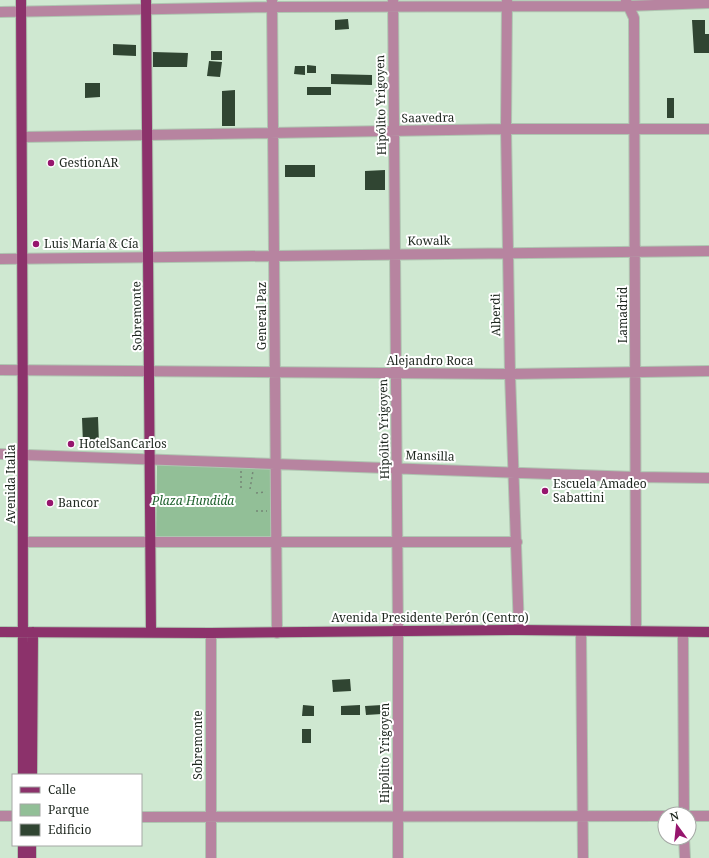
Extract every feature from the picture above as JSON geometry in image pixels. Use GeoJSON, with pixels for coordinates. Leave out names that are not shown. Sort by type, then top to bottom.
{"type":"FeatureCollection","features":[{"type":"Feature","properties":{"kind":"main road","name":"Avenida Italia"},"geometry":{"type":"LineString","coordinates":[[21,0],[23,137],[21,258],[22,371],[24,542],[28,632]]}},
{"type":"Feature","properties":{"kind":"main road","name":"Sobremonte"},"geometry":{"type":"LineString","coordinates":[[146,5],[152,542],[151,632]]}},
{"type":"Feature","properties":{"kind":"main road","name":"Avenida Presidente Perón (Centro)"},"geometry":{"type":"LineString","coordinates":[[0,632],[211,633],[519,630],[581,632],[709,632]]}},
{"type":"Feature","properties":{"kind":"main road"},"geometry":{"type":"LineString","coordinates":[[23,774],[28,632]]}},
{"type":"Feature","properties":{"kind":"main road"},"geometry":{"type":"LineString","coordinates":[[28,632],[32,774]]}},
{"type":"Feature","properties":{"kind":"main road"},"geometry":{"type":"LineString","coordinates":[[23,846],[23,858]]}},
{"type":"Feature","properties":{"kind":"main road"},"geometry":{"type":"LineString","coordinates":[[31,846],[31,858]]}},
{"type":"Feature","properties":{"kind":"street","name":"Hipólito Yrigoyen"},"geometry":{"type":"LineString","coordinates":[[393,3],[398,542],[398,858]]}},
{"type":"Feature","properties":{"kind":"street","name":"Alberdi"},"geometry":{"type":"LineString","coordinates":[[507,3],[506,129],[510,374],[515,472],[519,630]]}},
{"type":"Feature","properties":{"kind":"street","name":"Lamadrid"},"geometry":{"type":"LineString","coordinates":[[627,3],[634,18],[636,252],[636,631]]}},
{"type":"Feature","properties":{"kind":"street"},"geometry":{"type":"LineString","coordinates":[[0,12],[146,5],[709,3]]}},
{"type":"Feature","properties":{"kind":"street","name":"General Paz"},"geometry":{"type":"LineString","coordinates":[[272,4],[277,632]]}},
{"type":"Feature","properties":{"kind":"street","name":"Saavedra"},"geometry":{"type":"LineString","coordinates":[[23,137],[506,129],[709,129]]}},
{"type":"Feature","properties":{"kind":"street","name":"Kowalk"},"geometry":{"type":"LineString","coordinates":[[0,259],[149,256],[709,251]]}},
{"type":"Feature","properties":{"kind":"street","name":"Alejandro Roca"},"geometry":{"type":"LineString","coordinates":[[0,370],[396,374],[636,373],[709,371]]}},
{"type":"Feature","properties":{"kind":"street","name":"Mansilla"},"geometry":{"type":"LineString","coordinates":[[0,454],[151,458],[635,477],[709,478]]}},
{"type":"Feature","properties":{"kind":"street"},"geometry":{"type":"LineString","coordinates":[[24,542],[517,542]]}},
{"type":"Feature","properties":{"kind":"street"},"geometry":{"type":"LineString","coordinates":[[581,632],[583,858]]}},
{"type":"Feature","properties":{"kind":"street"},"geometry":{"type":"LineString","coordinates":[[683,632],[684,806]]}},
{"type":"Feature","properties":{"kind":"street","name":"Sobremonte"},"geometry":{"type":"LineString","coordinates":[[211,633],[211,858]]}},
{"type":"Feature","properties":{"kind":"street"},"geometry":{"type":"LineString","coordinates":[[0,816],[12,816]]}},
{"type":"Feature","properties":{"kind":"street"},"geometry":{"type":"LineString","coordinates":[[142,817],[583,818],[657,816]]}},
{"type":"Feature","properties":{"kind":"street"},"geometry":{"type":"LineString","coordinates":[[697,816],[709,816]]}},
{"type":"Feature","properties":{"kind":"street"},"geometry":{"type":"LineString","coordinates":[[684,846],[685,858]]}},
{"type":"Feature","properties":{"kind":"path"},"geometry":{"type":"LineString","coordinates":[[241,471],[241,489]]}},
{"type":"Feature","properties":{"kind":"path"},"geometry":{"type":"LineString","coordinates":[[250,489],[253,471]]}},
{"type":"Feature","properties":{"kind":"path"},"geometry":{"type":"LineString","coordinates":[[256,493],[267,492]]}},
{"type":"Feature","properties":{"kind":"path"},"geometry":{"type":"LineString","coordinates":[[256,511],[267,511]]}},
{"type":"Feature","properties":{"kind":"green space","name":"Plaza Hundida"},"geometry":{"type":"Polygon","coordinates":[[[157,464],[271,467],[272,537],[156,538],[157,464]]]}},
{"type":"Feature","properties":{"kind":"building"},"geometry":{"type":"Polygon","coordinates":[[[348,19],[349,29],[335,30],[335,20],[348,19]]]}},
{"type":"Feature","properties":{"kind":"building"},"geometry":{"type":"Polygon","coordinates":[[[692,20],[705,20],[705,34],[709,34],[709,53],[694,53],[692,20]]]}},
{"type":"Feature","properties":{"kind":"building"},"geometry":{"type":"Polygon","coordinates":[[[113,44],[136,45],[136,56],[113,55],[113,44]]]}},
{"type":"Feature","properties":{"kind":"building"},"geometry":{"type":"Polygon","coordinates":[[[211,51],[222,51],[222,60],[211,60],[211,51]]]}},
{"type":"Feature","properties":{"kind":"building"},"geometry":{"type":"Polygon","coordinates":[[[153,52],[188,53],[187,67],[153,67],[153,52]]]}},
{"type":"Feature","properties":{"kind":"building"},"geometry":{"type":"Polygon","coordinates":[[[209,61],[222,62],[220,77],[207,76],[209,61]]]}},
{"type":"Feature","properties":{"kind":"building"},"geometry":{"type":"Polygon","coordinates":[[[307,65],[316,66],[316,73],[307,73],[307,65]]]}},
{"type":"Feature","properties":{"kind":"building"},"geometry":{"type":"Polygon","coordinates":[[[295,66],[305,66],[305,75],[294,74],[295,66]]]}},
{"type":"Feature","properties":{"kind":"building"},"geometry":{"type":"Polygon","coordinates":[[[331,74],[372,75],[372,85],[331,84],[331,74]]]}},
{"type":"Feature","properties":{"kind":"building"},"geometry":{"type":"Polygon","coordinates":[[[85,83],[100,83],[100,97],[85,98],[85,83]]]}},
{"type":"Feature","properties":{"kind":"building"},"geometry":{"type":"Polygon","coordinates":[[[307,87],[331,87],[331,95],[307,95],[307,87]]]}},
{"type":"Feature","properties":{"kind":"building"},"geometry":{"type":"Polygon","coordinates":[[[235,90],[235,126],[222,126],[222,91],[235,90]]]}},
{"type":"Feature","properties":{"kind":"building"},"geometry":{"type":"Polygon","coordinates":[[[667,98],[674,98],[674,118],[667,118],[667,98]]]}},
{"type":"Feature","properties":{"kind":"building"},"geometry":{"type":"Polygon","coordinates":[[[285,165],[315,165],[315,177],[285,177],[285,165]]]}},
{"type":"Feature","properties":{"kind":"building"},"geometry":{"type":"Polygon","coordinates":[[[385,170],[385,190],[365,190],[365,171],[385,170]]]}},
{"type":"Feature","properties":{"kind":"building"},"geometry":{"type":"Polygon","coordinates":[[[98,417],[99,444],[83,444],[82,418],[98,417]]]}},
{"type":"Feature","properties":{"kind":"building"},"geometry":{"type":"Polygon","coordinates":[[[350,679],[351,691],[333,692],[332,680],[350,679]]]}},
{"type":"Feature","properties":{"kind":"building"},"geometry":{"type":"Polygon","coordinates":[[[303,705],[314,706],[314,716],[302,716],[303,705]]]}},
{"type":"Feature","properties":{"kind":"building"},"geometry":{"type":"Polygon","coordinates":[[[360,705],[360,715],[341,715],[341,706],[360,705]]]}},
{"type":"Feature","properties":{"kind":"building"},"geometry":{"type":"Polygon","coordinates":[[[382,705],[382,714],[366,715],[365,706],[382,705]]]}},
{"type":"Feature","properties":{"kind":"building"},"geometry":{"type":"Polygon","coordinates":[[[302,729],[311,729],[311,743],[302,743],[302,729]]]}},
{"type":"Feature","properties":{"kind":"place","name":"GestionAR"},"geometry":{"type":"Point","coordinates":[51,163]}},
{"type":"Feature","properties":{"kind":"place","name":"Luis María & Cía"},"geometry":{"type":"Point","coordinates":[36,244]}},
{"type":"Feature","properties":{"kind":"place","name":"HotelSanCarlos"},"geometry":{"type":"Point","coordinates":[71,444]}},
{"type":"Feature","properties":{"kind":"place","name":"Escuela Amadeo Sabattini"},"geometry":{"type":"Point","coordinates":[545,491]}},
{"type":"Feature","properties":{"kind":"place","name":"Bancor"},"geometry":{"type":"Point","coordinates":[50,503]}}]}
